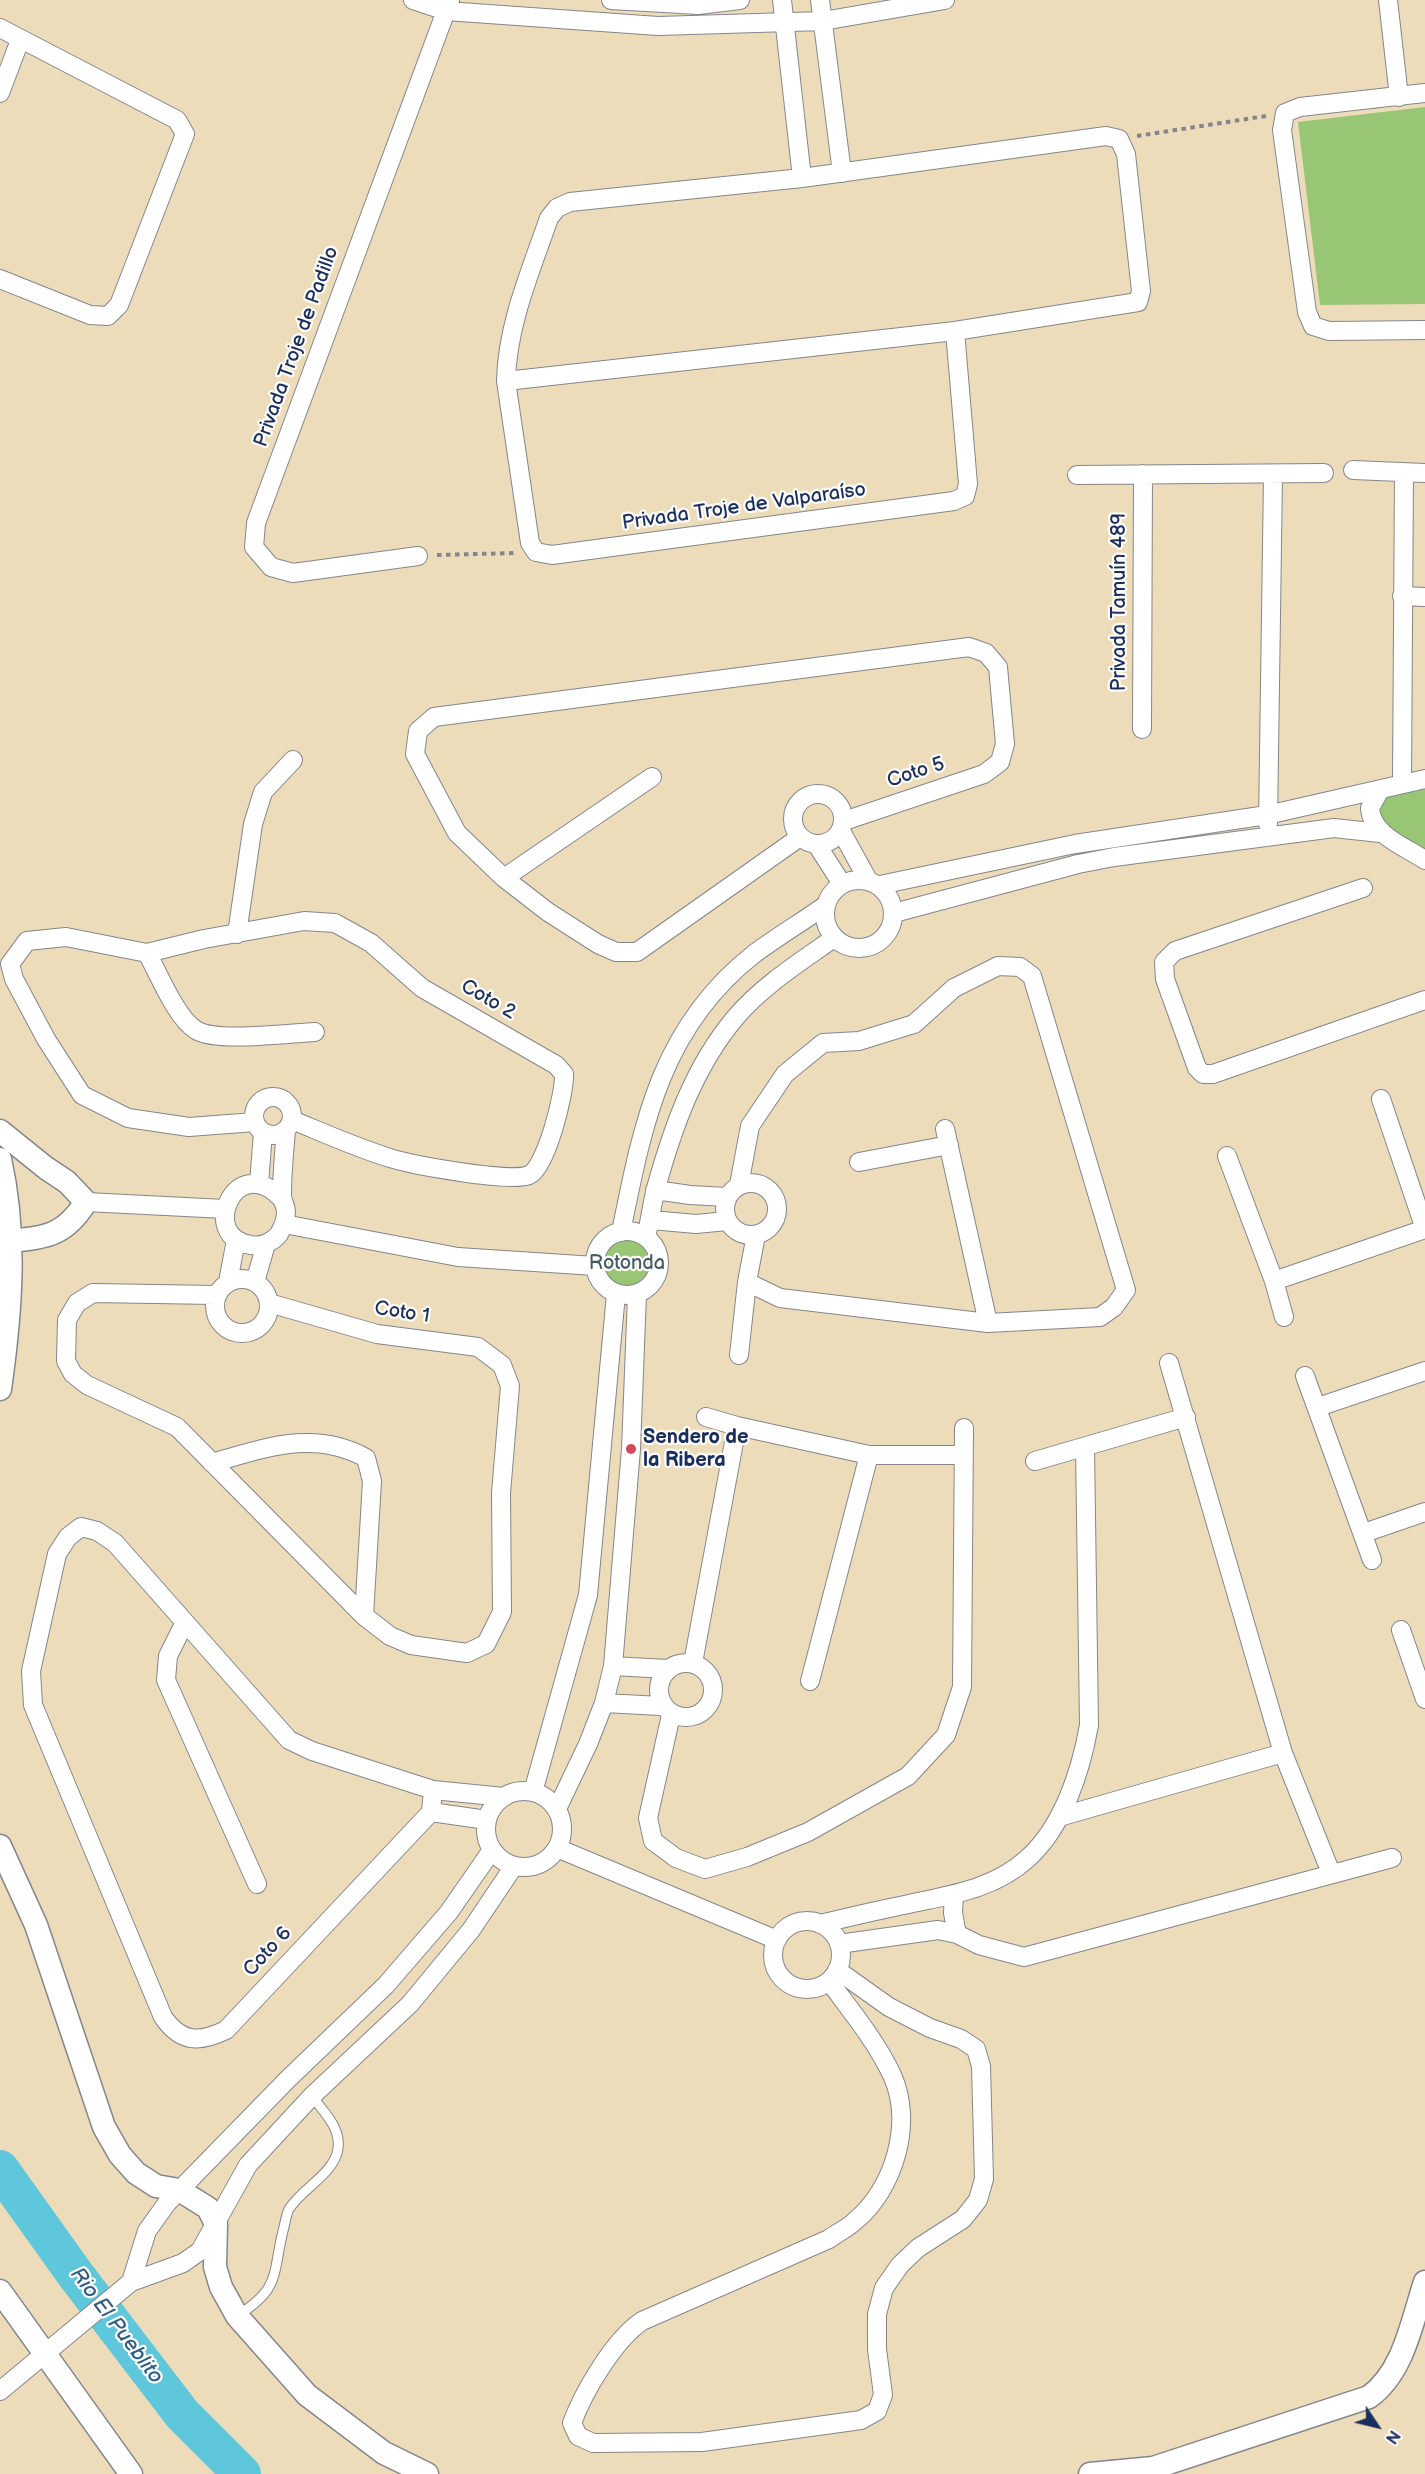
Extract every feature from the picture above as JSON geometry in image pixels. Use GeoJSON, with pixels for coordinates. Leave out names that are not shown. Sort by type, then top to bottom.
{"type":"FeatureCollection","features":[{"type":"Feature","properties":{"kind":"street"},"geometry":{"type":"LineString","coordinates":[[413,0],[448,5],[544,8],[658,26],[823,21],[945,0]]}},
{"type":"Feature","properties":{"kind":"street"},"geometry":{"type":"LineString","coordinates":[[611,0],[698,5],[740,0]]}},
{"type":"Feature","properties":{"kind":"street"},"geometry":{"type":"LineString","coordinates":[[782,0],[802,178]]}},
{"type":"Feature","properties":{"kind":"street"},"geometry":{"type":"LineString","coordinates":[[820,0],[842,173]]}},
{"type":"Feature","properties":{"kind":"street"},"geometry":{"type":"LineString","coordinates":[[1388,0],[1399,97]]}},
{"type":"Feature","properties":{"kind":"street","name":"Privada Troje de Padillo"},"geometry":{"type":"LineString","coordinates":[[418,556],[293,573],[270,567],[254,547],[256,523],[448,5]]}},
{"type":"Feature","properties":{"kind":"street"},"geometry":{"type":"LineString","coordinates":[[0,28],[177,120],[185,134],[119,305],[108,316],[90,315],[0,279]]}},
{"type":"Feature","properties":{"kind":"street"},"geometry":{"type":"LineString","coordinates":[[0,93],[20,40]]}},
{"type":"Feature","properties":{"kind":"street"},"geometry":{"type":"LineString","coordinates":[[1425,93],[1300,107],[1285,114],[1282,130],[1307,312],[1313,326],[1329,331],[1425,330]]}},
{"type":"Feature","properties":{"kind":"street"},"geometry":{"type":"LineString","coordinates":[[506,381],[955,331],[1138,302],[1142,291],[1126,154],[1119,139],[1106,135],[842,173],[570,202],[557,208],[549,218],[523,294],[506,356],[506,381],[530,543],[536,552]]}},
{"type":"Feature","properties":{"kind":"street","name":"Privada Troje de Valparaíso"},"geometry":{"type":"LineString","coordinates":[[536,552],[552,555],[954,501],[964,496],[968,484],[955,331]]}},
{"type":"Feature","properties":{"kind":"street"},"geometry":{"type":"LineString","coordinates":[[1353,470],[1425,473]]}},
{"type":"Feature","properties":{"kind":"street"},"geometry":{"type":"LineString","coordinates":[[1402,782],[1404,472]]}},
{"type":"Feature","properties":{"kind":"street"},"geometry":{"type":"LineString","coordinates":[[1077,475],[1324,473]]}},
{"type":"Feature","properties":{"kind":"street","name":"Privada Tamuín 489"},"geometry":{"type":"LineString","coordinates":[[1142,729],[1143,474]]}},
{"type":"Feature","properties":{"kind":"street"},"geometry":{"type":"LineString","coordinates":[[1269,835],[1267,815],[1273,475]]}},
{"type":"Feature","properties":{"kind":"street"},"geometry":{"type":"LineString","coordinates":[[1402,596],[1425,597]]}},
{"type":"Feature","properties":{"kind":"street","name":"Coto 5"},"geometry":{"type":"LineString","coordinates":[[504,878],[457,833],[415,754],[418,731],[434,717],[969,647],[986,653],[998,667],[1005,744],[999,762],[984,774],[842,826]]}},
{"type":"Feature","properties":{"kind":"street"},"geometry":{"type":"LineString","coordinates":[[289,1125],[272,1135],[259,1127],[189,1127],[128,1118],[82,1095],[46,1039],[14,979],[10,964],[27,941],[66,937],[147,953],[204,939],[237,934],[253,824],[264,792],[293,760]]}},
{"type":"Feature","properties":{"kind":"street"},"geometry":{"type":"LineString","coordinates":[[652,777],[504,878],[548,912],[598,944],[616,951],[637,952],[800,837]]}},
{"type":"Feature","properties":{"kind":"street"},"geometry":{"type":"LineString","coordinates":[[842,884],[817,845],[800,837],[795,829],[795,811],[799,803],[815,794],[832,798],[839,804],[842,826],[874,883],[892,902],[894,913],[892,924],[878,943],[855,948],[834,938],[826,923],[826,905],[831,893],[842,884],[854,879],[874,883],[1075,844],[1267,815],[1425,778]]}},
{"type":"Feature","properties":{"kind":"street"},"geometry":{"type":"LineString","coordinates":[[1380,790],[1370,808],[1374,825],[1380,833],[1425,860]]}},
{"type":"Feature","properties":{"kind":"street"},"geometry":{"type":"LineString","coordinates":[[817,845],[835,838],[842,826]]}},
{"type":"Feature","properties":{"kind":"street"},"geometry":{"type":"LineString","coordinates":[[894,913],[1078,864],[1269,835],[1334,828],[1380,833]]}},
{"type":"Feature","properties":{"kind":"street"},"geometry":{"type":"LineString","coordinates":[[1363,888],[1175,951],[1164,962],[1165,979],[1197,1068],[1203,1074],[1213,1074],[1425,1000]]}},
{"type":"Feature","properties":{"kind":"street"},"geometry":{"type":"LineString","coordinates":[[621,1232],[652,1097],[679,1039],[711,996],[753,955],[826,905]]}},
{"type":"Feature","properties":{"kind":"street","name":"Coto 2"},"geometry":{"type":"LineString","coordinates":[[237,934],[304,921],[335,923],[371,943],[422,988],[556,1065],[564,1074],[565,1088],[542,1162],[531,1175],[511,1179],[391,1159],[289,1125]]}},
{"type":"Feature","properties":{"kind":"street"},"geometry":{"type":"LineString","coordinates":[[727,1221],[648,1229],[634,1232],[621,1232],[604,1240],[595,1257],[595,1266],[601,1283],[616,1294],[637,1294],[646,1290],[658,1274],[658,1253],[648,1229],[656,1190],[683,1104],[708,1053],[736,1017],[773,981],[834,938]]}},
{"type":"Feature","properties":{"kind":"street"},"geometry":{"type":"LineString","coordinates":[[147,953],[178,1010],[196,1030],[220,1036],[315,1032]]}},
{"type":"Feature","properties":{"kind":"street"},"geometry":{"type":"LineString","coordinates":[[656,1190],[690,1195],[733,1191],[756,1183],[765,1186],[776,1200],[778,1209],[772,1226],[756,1236],[739,1234],[727,1221],[724,1209],[733,1191],[750,1126],[785,1074],[823,1043],[859,1041],[914,1024],[954,988],[998,966],[1020,967],[1032,976],[1126,1290],[1114,1307],[1100,1317],[988,1323],[780,1298],[747,1282]]}},
{"type":"Feature","properties":{"kind":"street"},"geometry":{"type":"LineString","coordinates":[[259,1184],[259,1127],[256,1110],[269,1098],[287,1103],[289,1125],[281,1198]]}},
{"type":"Feature","properties":{"kind":"street"},"geometry":{"type":"LineString","coordinates":[[1274,1281],[1425,1229],[1382,1099]]}},
{"type":"Feature","properties":{"kind":"street"},"geometry":{"type":"LineString","coordinates":[[0,1131],[67,1182],[86,1202],[225,1209]]}},
{"type":"Feature","properties":{"kind":"street"},"geometry":{"type":"LineString","coordinates":[[859,1162],[947,1137],[988,1323]]}},
{"type":"Feature","properties":{"kind":"street"},"geometry":{"type":"LineString","coordinates":[[1227,1156],[1274,1281],[1284,1317]]}},
{"type":"Feature","properties":{"kind":"street"},"geometry":{"type":"LineString","coordinates":[[0,1159],[5,1182],[11,1241],[8,1331],[0,1389]]}},
{"type":"Feature","properties":{"kind":"street"},"geometry":{"type":"LineString","coordinates":[[5,1182],[32,1170],[46,1168]]}},
{"type":"Feature","properties":{"kind":"street"},"geometry":{"type":"LineString","coordinates":[[259,1184],[272,1189],[281,1198],[286,1211],[284,1224],[277,1236],[266,1244],[256,1246],[236,1239],[226,1225],[225,1209],[231,1196],[239,1188],[259,1184]]}},
{"type":"Feature","properties":{"kind":"street"},"geometry":{"type":"LineString","coordinates":[[11,1241],[43,1238],[63,1229],[72,1222],[86,1202]]}},
{"type":"Feature","properties":{"kind":"street"},"geometry":{"type":"LineString","coordinates":[[284,1224],[458,1257],[595,1266]]}},
{"type":"Feature","properties":{"kind":"street"},"geometry":{"type":"LineString","coordinates":[[739,1355],[747,1282],[756,1236]]}},
{"type":"Feature","properties":{"kind":"street"},"geometry":{"type":"LineString","coordinates":[[228,1282],[236,1239]]}},
{"type":"Feature","properties":{"kind":"street"},"geometry":{"type":"LineString","coordinates":[[255,1282],[266,1244]]}},
{"type":"Feature","properties":{"kind":"street"},"geometry":{"type":"LineString","coordinates":[[237,1279],[255,1282],[267,1294],[269,1303],[265,1320],[252,1331],[234,1333],[219,1322],[215,1314],[216,1295],[228,1282],[237,1279]]}},
{"type":"Feature","properties":{"kind":"street"},"geometry":{"type":"LineString","coordinates":[[216,1295],[93,1293],[77,1303],[67,1320],[66,1361],[73,1374],[87,1384],[177,1427],[364,1616]]}},
{"type":"Feature","properties":{"kind":"street"},"geometry":{"type":"LineString","coordinates":[[533,1792],[588,1595],[616,1294]]}},
{"type":"Feature","properties":{"kind":"street"},"geometry":{"type":"LineString","coordinates":[[557,1809],[588,1744],[604,1703],[613,1666],[631,1449],[637,1294]]}},
{"type":"Feature","properties":{"kind":"street","name":"Coto 1"},"geometry":{"type":"LineString","coordinates":[[269,1303],[377,1334],[478,1347],[502,1365],[510,1386],[501,1493],[502,1612],[486,1644],[467,1653],[411,1645],[390,1636],[364,1616]]}},
{"type":"Feature","properties":{"kind":"street"},"geometry":{"type":"LineString","coordinates":[[1169,1363],[1283,1753],[1331,1872]]}},
{"type":"Feature","properties":{"kind":"street"},"geometry":{"type":"LineString","coordinates":[[1318,1407],[1425,1371]]}},
{"type":"Feature","properties":{"kind":"street"},"geometry":{"type":"LineString","coordinates":[[1305,1376],[1372,1560]]}},
{"type":"Feature","properties":{"kind":"street"},"geometry":{"type":"LineString","coordinates":[[706,1417],[736,1426],[869,1455],[962,1455]]}},
{"type":"Feature","properties":{"kind":"street"},"geometry":{"type":"LineString","coordinates":[[1035,1461],[1186,1417]]}},
{"type":"Feature","properties":{"kind":"street"},"geometry":{"type":"LineString","coordinates":[[693,1663],[736,1426]]}},
{"type":"Feature","properties":{"kind":"street"},"geometry":{"type":"LineString","coordinates":[[667,1669],[659,1685],[666,1710],[648,1818],[653,1841],[676,1858],[705,1869],[747,1857],[808,1832],[908,1776],[946,1735],[962,1688],[964,1428]]}},
{"type":"Feature","properties":{"kind":"street"},"geometry":{"type":"LineString","coordinates":[[212,1463],[263,1449],[307,1441],[348,1448],[366,1458],[372,1480],[364,1616]]}},
{"type":"Feature","properties":{"kind":"street"},"geometry":{"type":"LineString","coordinates":[[820,1924],[833,1933],[839,1944],[841,1957],[833,1975],[818,1987],[804,1989],[792,1985],[781,1977],[774,1959],[777,1940],[785,1929],[797,1923],[820,1924],[954,1894],[987,1884],[1027,1859],[1059,1817],[1082,1764],[1089,1725],[1085,1447]]}},
{"type":"Feature","properties":{"kind":"street"},"geometry":{"type":"LineString","coordinates":[[810,1681],[869,1455]]}},
{"type":"Feature","properties":{"kind":"street"},"geometry":{"type":"LineString","coordinates":[[1364,1533],[1425,1512]]}},
{"type":"Feature","properties":{"kind":"street","name":"Coto 6"},"geometry":{"type":"LineString","coordinates":[[431,1812],[226,2030],[206,2039],[185,2037],[172,2030],[163,2017],[33,1705],[31,1671],[57,1554],[68,1537],[81,1527],[97,1531],[115,1544],[184,1624],[290,1740],[312,1751],[433,1790],[504,1797]]}},
{"type":"Feature","properties":{"kind":"street"},"geometry":{"type":"LineString","coordinates":[[184,1624],[168,1656],[166,1680],[257,1884]]}},
{"type":"Feature","properties":{"kind":"street"},"geometry":{"type":"LineString","coordinates":[[1401,1630],[1418,1659],[1425,1699]]}},
{"type":"Feature","properties":{"kind":"street"},"geometry":{"type":"LineString","coordinates":[[604,1703],[666,1710],[684,1719],[697,1716],[707,1707],[713,1695],[711,1681],[704,1670],[693,1663],[679,1663],[667,1669],[613,1666]]}},
{"type":"Feature","properties":{"kind":"street"},"geometry":{"type":"LineString","coordinates":[[1059,1817],[1283,1753]]}},
{"type":"Feature","properties":{"kind":"street"},"geometry":{"type":"LineString","coordinates":[[433,1790],[431,1812],[487,1820]]}},
{"type":"Feature","properties":{"kind":"street"},"geometry":{"type":"LineString","coordinates":[[518,1791],[533,1792],[546,1798],[557,1809],[562,1829],[557,1848],[546,1860],[530,1866],[514,1866],[502,1860],[492,1850],[486,1835],[487,1820],[493,1806],[504,1797],[518,1791]]}},
{"type":"Feature","properties":{"kind":"street"},"geometry":{"type":"LineString","coordinates":[[0,1846],[36,1924],[104,2127],[120,2155],[136,2173],[156,2186],[179,2190],[207,2208],[216,2224],[215,2268],[221,2287],[237,2316],[307,2395],[384,2453],[427,2474]]}},
{"type":"Feature","properties":{"kind":"street"},"geometry":{"type":"LineString","coordinates":[[557,1848],[777,1940]]}},
{"type":"Feature","properties":{"kind":"street"},"geometry":{"type":"LineString","coordinates":[[131,2282],[147,2231],[155,2217],[179,2190],[386,1985],[450,1912],[492,1850]]}},
{"type":"Feature","properties":{"kind":"street"},"geometry":{"type":"LineString","coordinates":[[839,1944],[938,1930],[957,1934],[979,1945],[1024,1957],[1331,1872],[1392,1858]]}},
{"type":"Feature","properties":{"kind":"street"},"geometry":{"type":"LineString","coordinates":[[0,2391],[43,2352],[131,2282],[183,2264],[200,2251],[248,2165],[312,2096],[410,2004],[471,1930],[514,1866]]}},
{"type":"Feature","properties":{"kind":"street"},"geometry":{"type":"LineString","coordinates":[[954,1894],[953,1913],[957,1934]]}},
{"type":"Feature","properties":{"kind":"street"},"geometry":{"type":"LineString","coordinates":[[833,1975],[930,2028],[962,2039],[976,2049],[981,2066],[984,2179],[978,2200],[963,2219],[918,2248],[900,2265],[884,2288],[877,2314],[877,2349],[883,2395],[877,2411],[861,2421],[702,2442],[593,2443],[578,2436],[572,2423],[579,2404],[627,2331],[642,2321],[829,2239],[856,2221],[878,2197],[892,2170],[899,2142],[900,2110],[894,2078],[833,1975]]}},
{"type":"Feature","properties":{"kind":"street"},"geometry":{"type":"LineString","coordinates":[[1090,2474],[1146,2471],[1369,2397],[1393,2374],[1425,2282]]}},
{"type":"Feature","properties":{"kind":"street"},"geometry":{"type":"LineString","coordinates":[[0,2291],[131,2474]]}},
{"type":"Feature","properties":{"kind":"lane"},"geometry":{"type":"LineString","coordinates":[[237,2316],[260,2302],[273,2284],[288,2211],[332,2163],[338,2151],[335,2126],[312,2096]]}},
{"type":"Feature","properties":{"kind":"path"},"geometry":{"type":"LineString","coordinates":[[1119,139],[1285,114]]}},
{"type":"Feature","properties":{"kind":"path"},"geometry":{"type":"LineString","coordinates":[[418,556],[536,552]]}},
{"type":"Feature","properties":{"kind":"green space"},"geometry":{"type":"Polygon","coordinates":[[[1425,107],[1425,304],[1320,305],[1298,122],[1425,107]]]}},
{"type":"Feature","properties":{"kind":"green space"},"geometry":{"type":"Polygon","coordinates":[[[1425,779],[1425,860],[1374,825],[1380,790],[1425,779]]]}},
{"type":"Feature","properties":{"kind":"green space","name":"Rotonda"},"geometry":{"type":"Polygon","coordinates":[[[621,1231],[633,1231],[650,1240],[657,1251],[659,1263],[657,1275],[650,1286],[633,1295],[621,1295],[609,1290],[600,1281],[595,1269],[595,1257],[600,1245],[609,1236],[621,1231]]]}},
{"type":"Feature","properties":{"kind":"waterway","name":"Rio El Pueblito"},"geometry":{"type":"LineString","coordinates":[[0,2169],[75,2274],[182,2414],[242,2474]]}},
{"type":"Feature","properties":{"kind":"place","name":"Sendero de la Ribera"},"geometry":{"type":"Point","coordinates":[631,1449]}}]}
